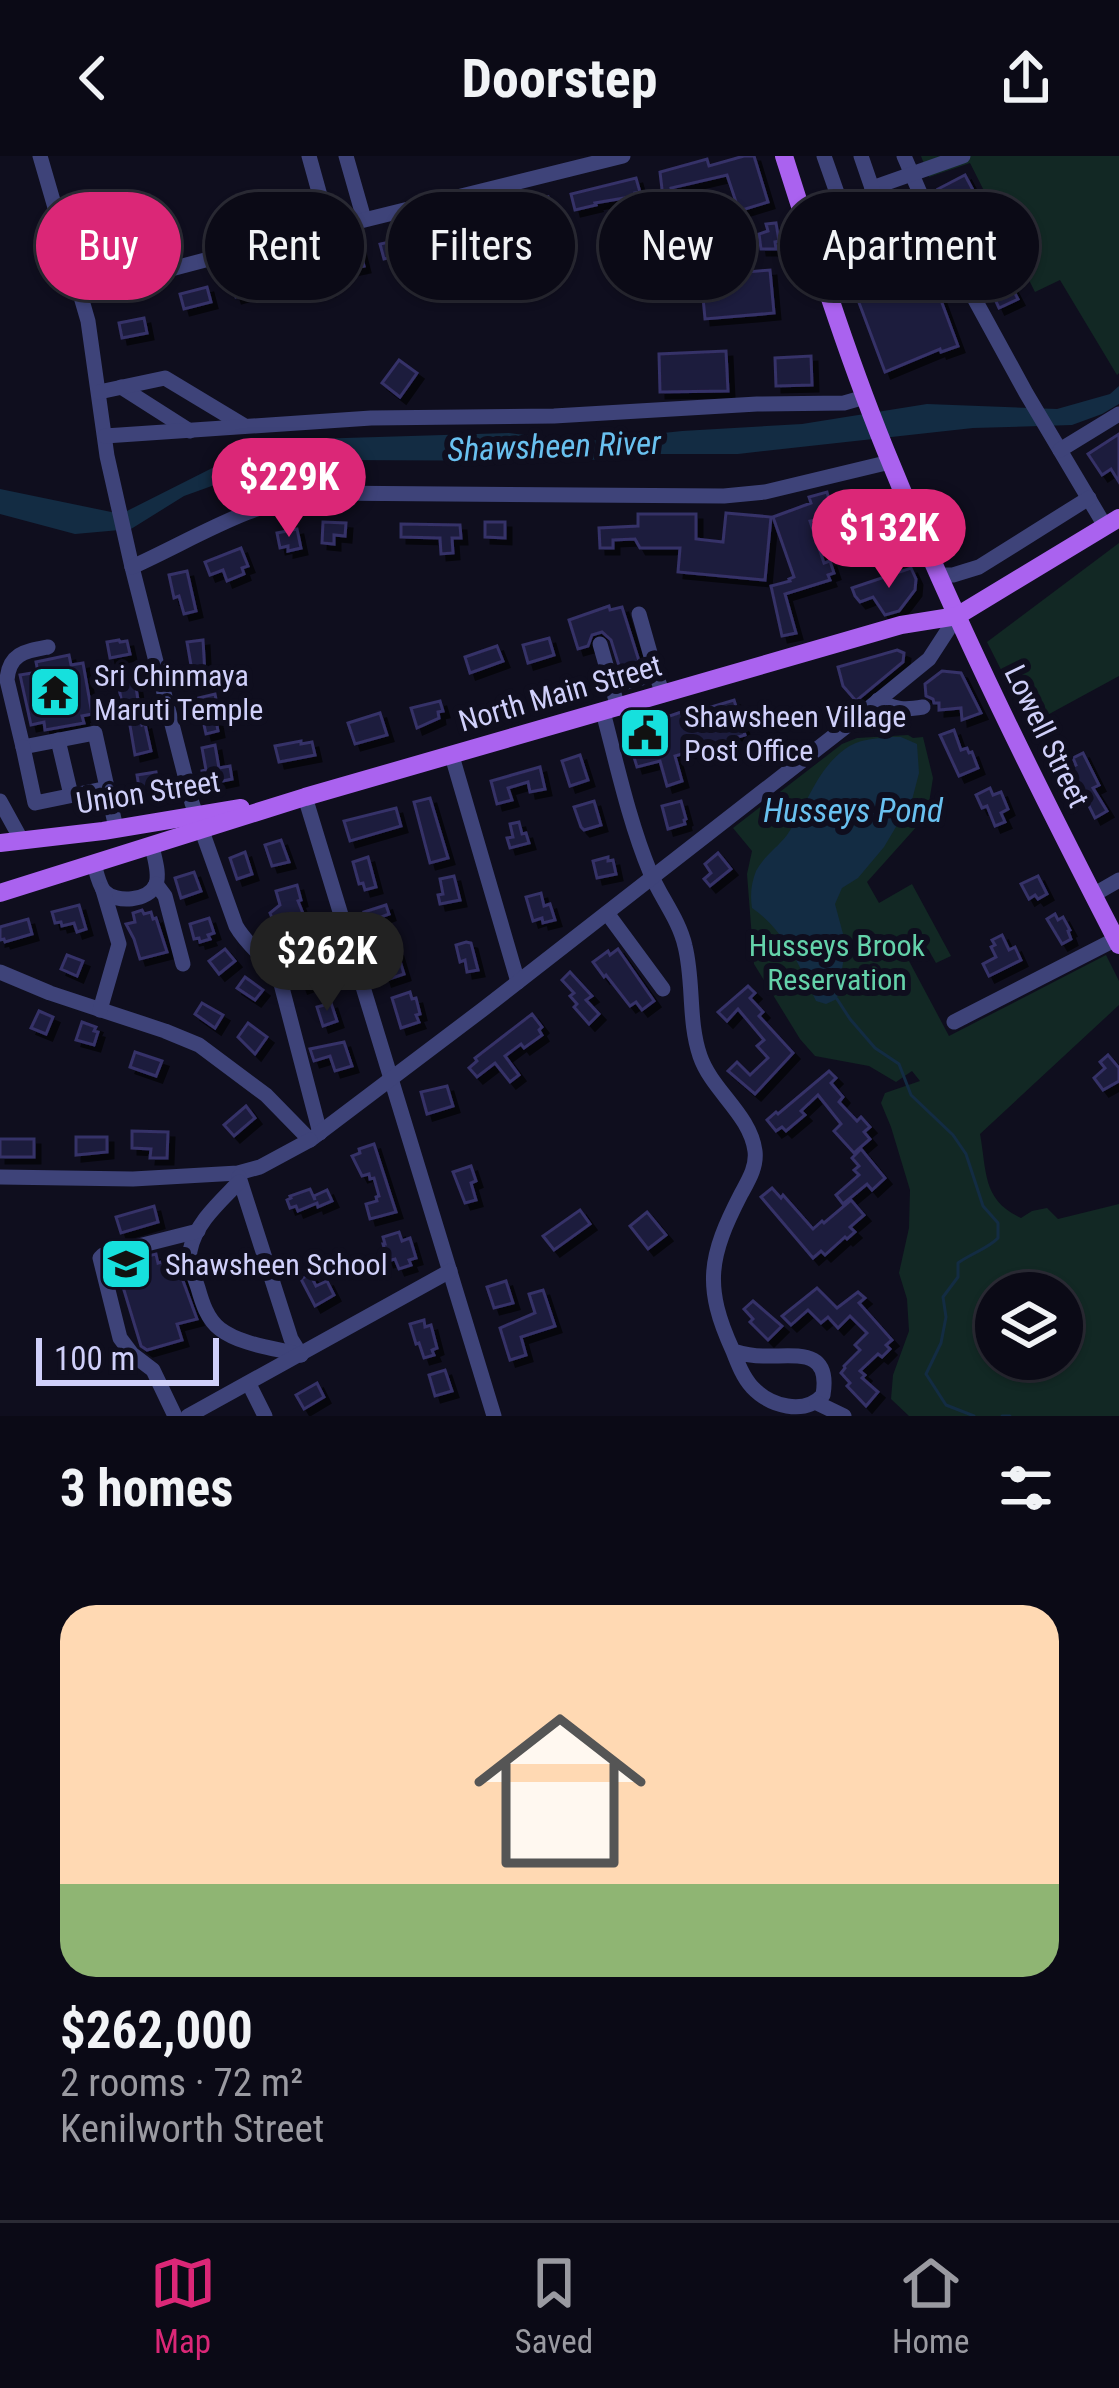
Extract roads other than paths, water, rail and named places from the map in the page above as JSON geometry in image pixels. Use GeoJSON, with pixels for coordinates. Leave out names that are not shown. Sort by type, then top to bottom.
{"type":"FeatureCollection","features":[{"type":"Feature","properties":{"kind":"main road","name":"Lowell Street"},"geometry":{"type":"LineString","coordinates":[[784,156],[796,192]]}},
{"type":"Feature","properties":{"kind":"main road","name":"Lowell Street"},"geometry":{"type":"LineString","coordinates":[[832,300],[887,455],[938,574],[1118,942]]}},
{"type":"Feature","properties":{"kind":"main road","name":"North Main Street"},"geometry":{"type":"LineString","coordinates":[[305,797],[901,625],[957,616],[1112,522]]}},
{"type":"Feature","properties":{"kind":"main road","name":"Union Street"},"geometry":{"type":"LineString","coordinates":[[0,844],[116,828],[198,823],[305,797]]}},
{"type":"Feature","properties":{"kind":"main road"},"geometry":{"type":"LineString","coordinates":[[0,893],[152,846],[198,823]]}},
{"type":"Feature","properties":{"kind":"street"},"geometry":{"type":"LineString","coordinates":[[40,156],[51,192]]}},
{"type":"Feature","properties":{"kind":"street"},"geometry":{"type":"LineString","coordinates":[[309,156],[319,192]]}},
{"type":"Feature","properties":{"kind":"street"},"geometry":{"type":"LineString","coordinates":[[346,156],[356,192]]}},
{"type":"Feature","properties":{"kind":"street"},"geometry":{"type":"LineString","coordinates":[[364,219],[623,156]]}},
{"type":"Feature","properties":{"kind":"street"},"geometry":{"type":"LineString","coordinates":[[824,156],[837,192]]}},
{"type":"Feature","properties":{"kind":"street"},"geometry":{"type":"LineString","coordinates":[[861,156],[873,192]]}},
{"type":"Feature","properties":{"kind":"street"},"geometry":{"type":"LineString","coordinates":[[904,156],[933,223],[1026,393],[1089,498],[1112,522]]}},
{"type":"Feature","properties":{"kind":"street"},"geometry":{"type":"LineString","coordinates":[[872,188],[963,156]]}},
{"type":"Feature","properties":{"kind":"street"},"geometry":{"type":"LineString","coordinates":[[82,300],[113,486],[198,823],[236,926],[280,980],[315,1137]]}},
{"type":"Feature","properties":{"kind":"street"},"geometry":{"type":"LineString","coordinates":[[99,392],[165,378],[244,426]]}},
{"type":"Feature","properties":{"kind":"street"},"geometry":{"type":"LineString","coordinates":[[121,387],[190,430]]}},
{"type":"Feature","properties":{"kind":"street"},"geometry":{"type":"LineString","coordinates":[[105,436],[371,418],[867,403]]}},
{"type":"Feature","properties":{"kind":"street"},"geometry":{"type":"LineString","coordinates":[[1057,444],[1119,414]]}},
{"type":"Feature","properties":{"kind":"street"},"geometry":{"type":"LineString","coordinates":[[130,559],[251,508],[304,495],[724,496],[765,492],[887,455]]}},
{"type":"Feature","properties":{"kind":"street"},"geometry":{"type":"LineString","coordinates":[[938,574],[979,567],[1089,498]]}},
{"type":"Feature","properties":{"kind":"street"},"geometry":{"type":"LineString","coordinates":[[639,614],[663,695]]}},
{"type":"Feature","properties":{"kind":"street"},"geometry":{"type":"LineString","coordinates":[[301,1355],[237,1338],[211,1320],[201,1298],[190,1250],[208,1215],[239,1178],[315,1137],[607,913],[929,659],[957,616]]}},
{"type":"Feature","properties":{"kind":"street"},"geometry":{"type":"LineString","coordinates":[[600,644],[612,686],[610,710],[652,877],[685,944],[703,1063],[742,1120],[755,1149],[754,1166],[720,1235],[714,1260],[719,1317],[733,1352],[749,1383],[766,1398],[798,1408],[817,1403],[823,1395],[818,1364],[811,1357],[733,1352]]}},
{"type":"Feature","properties":{"kind":"street"},"geometry":{"type":"LineString","coordinates":[[48,647],[16,656],[7,680],[35,802],[108,788]]}},
{"type":"Feature","properties":{"kind":"street"},"geometry":{"type":"LineString","coordinates":[[612,686],[656,674]]}},
{"type":"Feature","properties":{"kind":"street"},"geometry":{"type":"LineString","coordinates":[[878,700],[905,710],[923,706]]}},
{"type":"Feature","properties":{"kind":"street"},"geometry":{"type":"LineString","coordinates":[[23,747],[95,733],[116,828]]}},
{"type":"Feature","properties":{"kind":"street"},"geometry":{"type":"LineString","coordinates":[[58,740],[71,795]]}},
{"type":"Feature","properties":{"kind":"street"},"geometry":{"type":"LineString","coordinates":[[452,755],[518,982]]}},
{"type":"Feature","properties":{"kind":"street"},"geometry":{"type":"LineString","coordinates":[[305,797],[494,1416]]}},
{"type":"Feature","properties":{"kind":"street"},"geometry":{"type":"LineString","coordinates":[[0,801],[22,841]]}},
{"type":"Feature","properties":{"kind":"street"},"geometry":{"type":"LineString","coordinates":[[103,890],[120,898],[152,891],[157,874],[152,846]]}},
{"type":"Feature","properties":{"kind":"street"},"geometry":{"type":"LineString","coordinates":[[94,864],[119,944],[100,1010]]}},
{"type":"Feature","properties":{"kind":"street"},"geometry":{"type":"LineString","coordinates":[[1093,895],[1119,880]]}},
{"type":"Feature","properties":{"kind":"street"},"geometry":{"type":"LineString","coordinates":[[156,884],[165,896],[183,964]]}},
{"type":"Feature","properties":{"kind":"street"},"geometry":{"type":"LineString","coordinates":[[607,913],[663,989]]}},
{"type":"Feature","properties":{"kind":"street"},"geometry":{"type":"LineString","coordinates":[[954,1022],[1118,942]]}},
{"type":"Feature","properties":{"kind":"street"},"geometry":{"type":"LineString","coordinates":[[0,973],[199,1045],[315,1137]]}},
{"type":"Feature","properties":{"kind":"street"},"geometry":{"type":"LineString","coordinates":[[0,1178],[239,1178]]}},
{"type":"Feature","properties":{"kind":"street"},"geometry":{"type":"LineString","coordinates":[[239,1178],[301,1355]]}},
{"type":"Feature","properties":{"kind":"street"},"geometry":{"type":"LineString","coordinates":[[175,1416],[153,1370],[120,1339],[100,1258],[198,1231]]}},
{"type":"Feature","properties":{"kind":"street"},"geometry":{"type":"LineString","coordinates":[[188,1416],[450,1271]]}},
{"type":"Feature","properties":{"kind":"street"},"geometry":{"type":"LineString","coordinates":[[249,1384],[265,1416]]}},
{"type":"Feature","properties":{"kind":"street"},"geometry":{"type":"LineString","coordinates":[[817,1403],[844,1416]]}},
{"type":"Feature","properties":{"kind":"water","name":"Shawsheen River"},"geometry":{"type":"Polygon","coordinates":[[[1119,386],[1119,404],[1072,425],[973,428],[738,454],[578,461],[334,460],[259,469],[184,496],[131,529],[75,534],[0,514],[0,489],[121,514],[246,451],[312,439],[509,433],[579,442],[802,424],[927,404],[1057,409],[1110,394],[1119,386]]]}},
{"type":"Feature","properties":{"kind":"water","name":"Husseys Pond"},"geometry":{"type":"Polygon","coordinates":[[[890,737],[917,744],[919,773],[912,800],[884,847],[858,878],[842,888],[835,904],[846,945],[837,999],[826,1004],[816,1001],[782,938],[752,908],[753,880],[835,758],[855,743],[890,737]]]}},
{"type":"Feature","properties":{"kind":"waterway"},"geometry":{"type":"LineString","coordinates":[[837,999],[875,1048],[899,1064],[911,1095],[953,1135],[966,1154],[983,1206],[998,1223],[998,1238],[958,1263],[958,1277],[943,1297],[946,1317],[941,1343],[926,1374],[946,1405],[974,1416]]}},
{"type":"Feature","properties":{"kind":"waterway"},"geometry":{"type":"LineString","coordinates":[[1002,1416],[1010,1416]]}},
{"type":"Feature","properties":{"kind":"place","name":"Sri Chinmaya Maruti Temple"},"geometry":{"type":"Point","coordinates":[55,692]}},
{"type":"Feature","properties":{"kind":"place","name":"Shawsheen Village Post Office"},"geometry":{"type":"Point","coordinates":[645,733]}},
{"type":"Feature","properties":{"kind":"place","name":"Shawsheen School"},"geometry":{"type":"Point","coordinates":[126,1264]}},
{"type":"Feature","properties":{"kind":"park label","name":"Husseys Brook Reservation"},"geometry":{"type":"Point","coordinates":[837,962]}}]}
